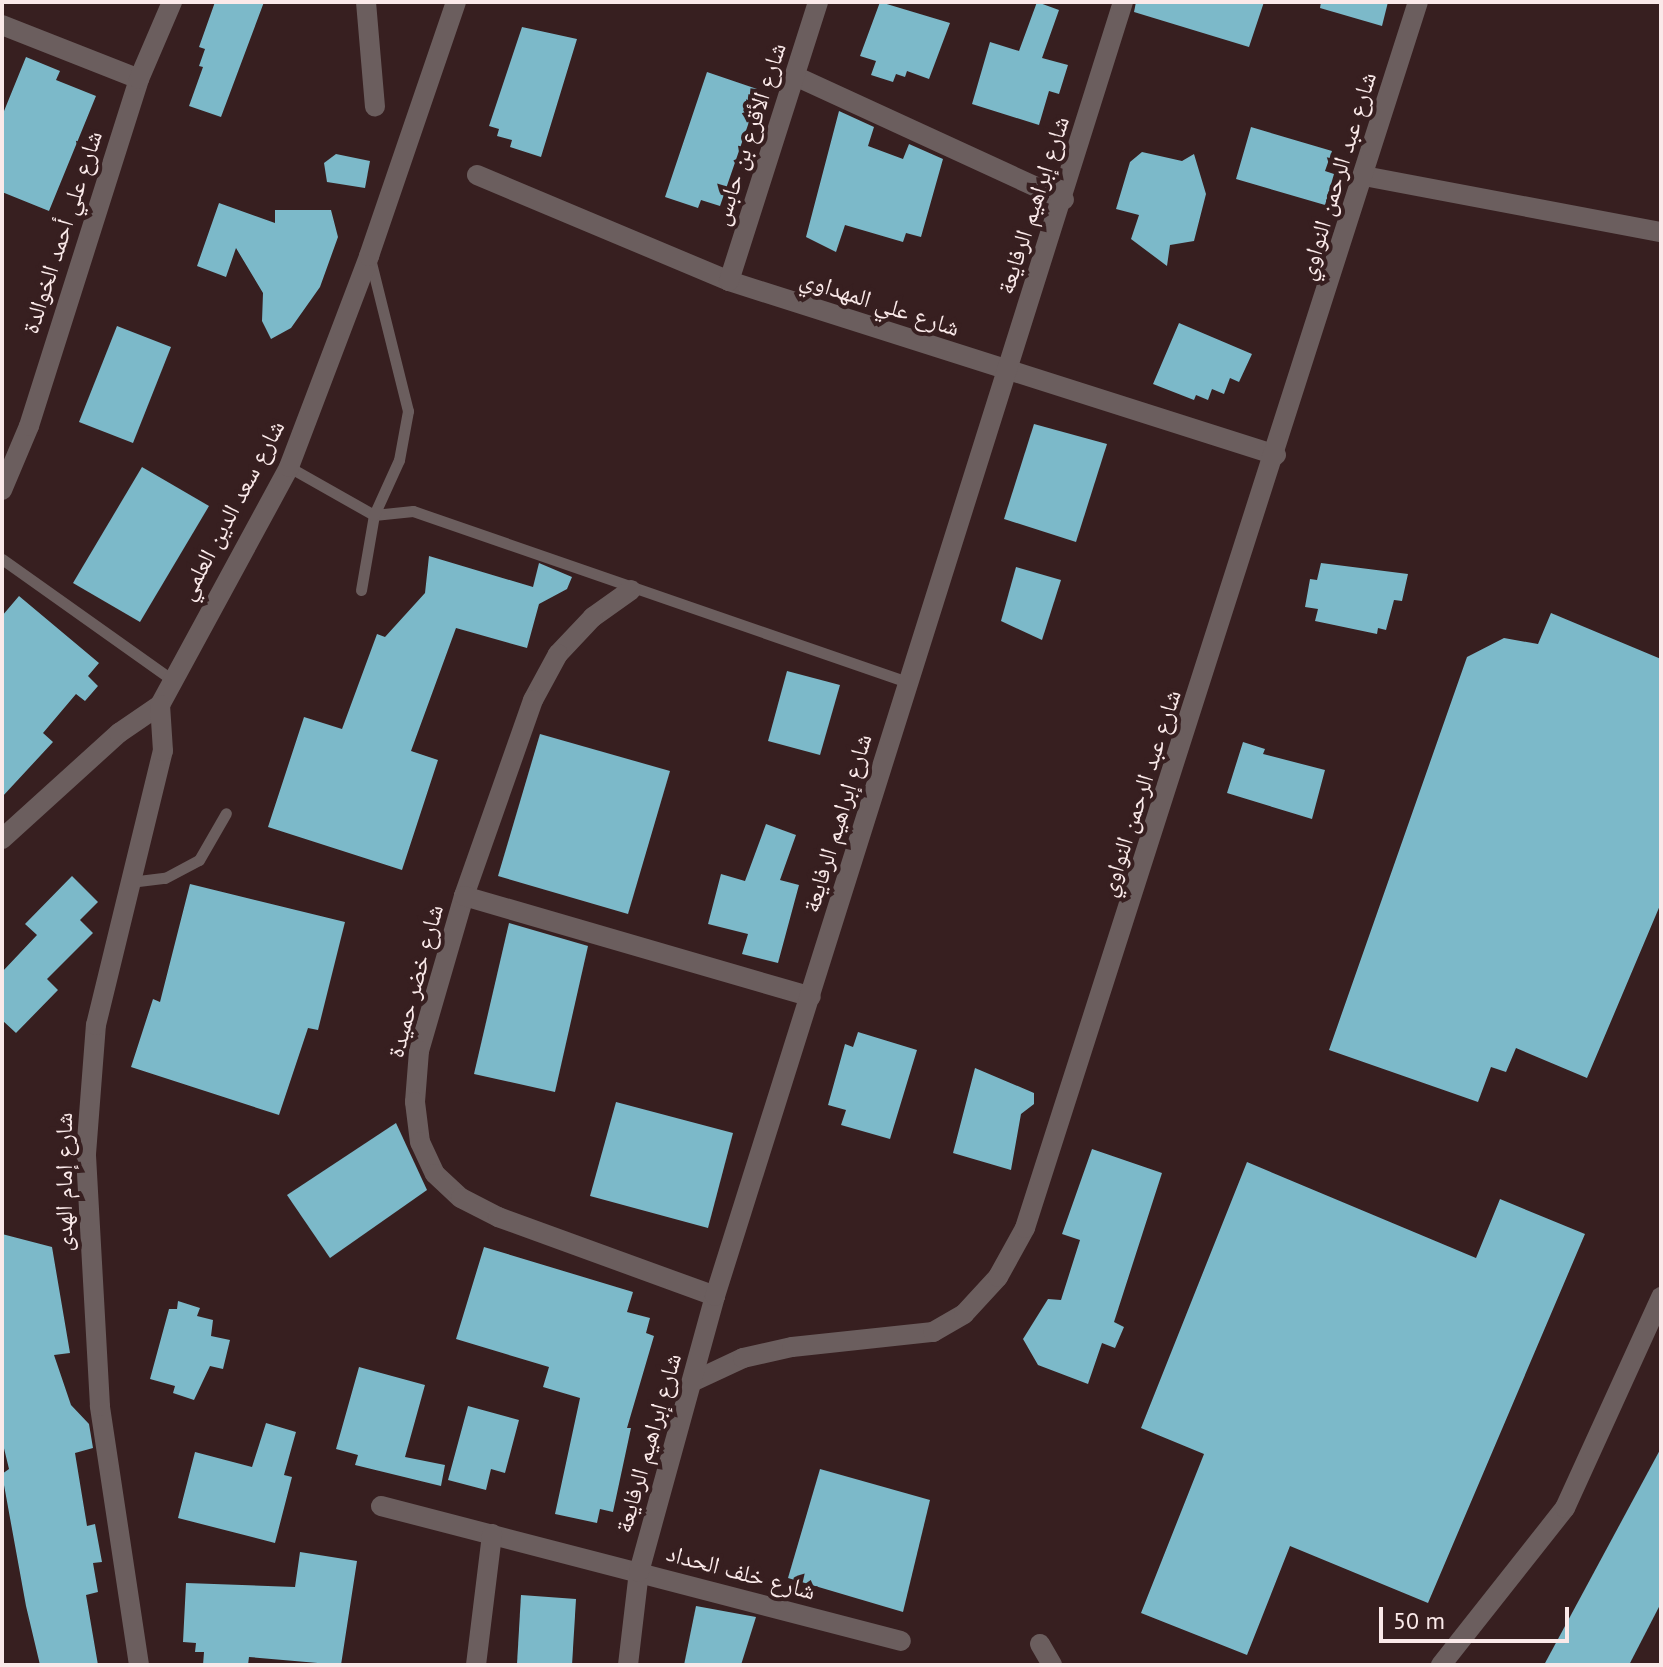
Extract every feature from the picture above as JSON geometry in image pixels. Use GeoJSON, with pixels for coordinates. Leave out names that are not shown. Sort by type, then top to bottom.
{"type":"FeatureCollection","features":[{"type":"Feature","properties":{"kind":"street","name":"شارع علي أحمد الخوالدة"},"geometry":{"type":"LineString","coordinates":[[2,490],[29,426],[139,79],[172,2]]}},
{"type":"Feature","properties":{"kind":"street"},"geometry":{"type":"LineString","coordinates":[[366,2],[375,107]]}},
{"type":"Feature","properties":{"kind":"street","name":"شارع سعد الدين العلمي"},"geometry":{"type":"LineString","coordinates":[[160,705],[289,467],[369,256],[456,2]]}},
{"type":"Feature","properties":{"kind":"street","name":"شارع الأقرع بن حابس"},"geometry":{"type":"LineString","coordinates":[[729,281],[818,2]]}},
{"type":"Feature","properties":{"kind":"street","name":"شارع إبراهيم الرفايعة"},"geometry":{"type":"LineString","coordinates":[[628,1665],[639,1572],[715,1296],[907,682],[1064,200],[1123,2]]}},
{"type":"Feature","properties":{"kind":"street","name":"شارع عبد الرحمن النواوي"},"geometry":{"type":"LineString","coordinates":[[694,1381],[743,1358],[792,1347],[933,1332],[964,1314],[998,1277],[1025,1228],[1083,1058],[1418,2]]}},
{"type":"Feature","properties":{"kind":"street"},"geometry":{"type":"LineString","coordinates":[[2,25],[139,79]]}},
{"type":"Feature","properties":{"kind":"street"},"geometry":{"type":"LineString","coordinates":[[795,76],[1064,200]]}},
{"type":"Feature","properties":{"kind":"street","name":"شارع علي المهداوي"},"geometry":{"type":"LineString","coordinates":[[477,175],[729,281],[1276,455]]}},
{"type":"Feature","properties":{"kind":"street"},"geometry":{"type":"LineString","coordinates":[[1364,176],[1661,232]]}},
{"type":"Feature","properties":{"kind":"street","name":"شارع خضر حميدة"},"geometry":{"type":"LineString","coordinates":[[631,590],[593,617],[552,665],[533,700],[464,896],[419,1051],[415,1102],[420,1142],[435,1174],[461,1198],[498,1217],[715,1296]]}},
{"type":"Feature","properties":{"kind":"street"},"geometry":{"type":"LineString","coordinates":[[2,839],[119,733],[160,705]]}},
{"type":"Feature","properties":{"kind":"street","name":"شارع إمام الهدى"},"geometry":{"type":"LineString","coordinates":[[139,1665],[100,1406],[86,1154],[96,1025],[163,751],[160,705]]}},
{"type":"Feature","properties":{"kind":"street"},"geometry":{"type":"LineString","coordinates":[[464,896],[811,997]]}},
{"type":"Feature","properties":{"kind":"street"},"geometry":{"type":"LineString","coordinates":[[1441,1665],[1565,1508],[1661,1297]]}},
{"type":"Feature","properties":{"kind":"street","name":"شارع خلف الحداد"},"geometry":{"type":"LineString","coordinates":[[381,1506],[901,1641]]}},
{"type":"Feature","properties":{"kind":"street"},"geometry":{"type":"LineString","coordinates":[[476,1665],[492,1534]]}},
{"type":"Feature","properties":{"kind":"street"},"geometry":{"type":"LineString","coordinates":[[1040,1644],[1052,1665]]}},
{"type":"Feature","properties":{"kind":"lane"},"geometry":{"type":"LineString","coordinates":[[361,590],[374,515],[399,460],[408,411],[369,256]]}},
{"type":"Feature","properties":{"kind":"lane"},"geometry":{"type":"LineString","coordinates":[[289,467],[374,515],[413,511],[631,590],[907,682]]}},
{"type":"Feature","properties":{"kind":"lane"},"geometry":{"type":"LineString","coordinates":[[2,559],[172,680]]}},
{"type":"Feature","properties":{"kind":"lane"},"geometry":{"type":"LineString","coordinates":[[130,882],[165,878],[199,860],[226,813]]}},
{"type":"Feature","properties":{"kind":"building"},"geometry":{"type":"Polygon","coordinates":[[[215,2],[264,2],[221,117],[189,106],[203,67],[199,66],[205,49],[199,47],[215,2]]]}},
{"type":"Feature","properties":{"kind":"building"},"geometry":{"type":"Polygon","coordinates":[[[880,2],[950,23],[929,79],[907,71],[905,77],[896,74],[893,82],[871,75],[876,61],[860,56],[880,2]]]}},
{"type":"Feature","properties":{"kind":"building"},"geometry":{"type":"Polygon","coordinates":[[[1037,2],[1059,10],[1042,58],[1068,65],[1059,94],[1049,91],[1039,125],[972,104],[990,42],[1019,51],[1037,2]]]}},
{"type":"Feature","properties":{"kind":"building"},"geometry":{"type":"Polygon","coordinates":[[[1136,2],[1264,2],[1249,47],[1134,12],[1136,2]]]}},
{"type":"Feature","properties":{"kind":"building"},"geometry":{"type":"Polygon","coordinates":[[[1321,2],[1388,2],[1382,26],[1320,8],[1321,2]]]}},
{"type":"Feature","properties":{"kind":"building"},"geometry":{"type":"Polygon","coordinates":[[[522,27],[577,39],[541,157],[510,147],[512,140],[497,136],[499,129],[489,126],[522,27]]]}},
{"type":"Feature","properties":{"kind":"building"},"geometry":{"type":"Polygon","coordinates":[[[26,57],[60,71],[56,80],[96,96],[49,211],[2,192],[2,116],[26,57]]]}},
{"type":"Feature","properties":{"kind":"building"},"geometry":{"type":"Polygon","coordinates":[[[707,72],[760,90],[720,206],[701,200],[698,208],[665,197],[707,72]]]}},
{"type":"Feature","properties":{"kind":"building"},"geometry":{"type":"Polygon","coordinates":[[[839,111],[874,127],[868,146],[903,159],[909,144],[943,159],[921,237],[906,233],[903,242],[845,225],[836,252],[806,237],[839,111]]]}},
{"type":"Feature","properties":{"kind":"building"},"geometry":{"type":"Polygon","coordinates":[[[1251,127],[1332,151],[1325,171],[1334,174],[1325,205],[1236,179],[1251,127]]]}},
{"type":"Feature","properties":{"kind":"building"},"geometry":{"type":"Polygon","coordinates":[[[1142,152],[1182,161],[1194,154],[1206,194],[1194,241],[1170,245],[1167,266],[1131,239],[1139,215],[1116,209],[1130,162],[1142,152]]]}},
{"type":"Feature","properties":{"kind":"building"},"geometry":{"type":"Polygon","coordinates":[[[336,154],[370,161],[365,188],[327,182],[324,163],[336,154]]]}},
{"type":"Feature","properties":{"kind":"building"},"geometry":{"type":"Polygon","coordinates":[[[219,203],[275,223],[275,210],[331,210],[338,237],[320,287],[291,328],[271,339],[262,321],[263,293],[236,248],[226,277],[197,266],[219,203]]]}},
{"type":"Feature","properties":{"kind":"building"},"geometry":{"type":"Polygon","coordinates":[[[1179,323],[1252,354],[1239,382],[1230,378],[1224,394],[1212,389],[1208,400],[1196,395],[1194,400],[1153,384],[1179,323]]]}},
{"type":"Feature","properties":{"kind":"building"},"geometry":{"type":"Polygon","coordinates":[[[117,326],[171,347],[133,443],[79,422],[117,326]]]}},
{"type":"Feature","properties":{"kind":"building"},"geometry":{"type":"Polygon","coordinates":[[[1034,424],[1107,444],[1076,542],[1004,519],[1034,424]]]}},
{"type":"Feature","properties":{"kind":"building"},"geometry":{"type":"Polygon","coordinates":[[[142,467],[209,506],[140,622],[73,583],[142,467]]]}},
{"type":"Feature","properties":{"kind":"building"},"geometry":{"type":"Polygon","coordinates":[[[429,556],[533,587],[539,563],[572,577],[567,589],[539,604],[527,648],[456,628],[411,751],[438,760],[402,870],[268,827],[304,717],[342,729],[377,634],[385,637],[425,593],[429,556]]]}},
{"type":"Feature","properties":{"kind":"building"},"geometry":{"type":"Polygon","coordinates":[[[1321,563],[1408,574],[1402,601],[1394,600],[1386,630],[1378,628],[1377,634],[1315,621],[1318,609],[1305,607],[1310,579],[1317,580],[1321,563]]]}},
{"type":"Feature","properties":{"kind":"building"},"geometry":{"type":"Polygon","coordinates":[[[1016,567],[1061,580],[1042,640],[1001,621],[1016,567]]]}},
{"type":"Feature","properties":{"kind":"building"},"geometry":{"type":"Polygon","coordinates":[[[19,596],[99,663],[88,676],[98,686],[85,701],[76,694],[43,733],[53,742],[2,797],[2,616],[19,596]]]}},
{"type":"Feature","properties":{"kind":"building"},"geometry":{"type":"Polygon","coordinates":[[[1551,613],[1661,659],[1661,903],[1587,1078],[1516,1048],[1506,1072],[1491,1067],[1478,1102],[1329,1050],[1467,657],[1504,638],[1538,644],[1551,613]]]}},
{"type":"Feature","properties":{"kind":"building"},"geometry":{"type":"Polygon","coordinates":[[[787,671],[840,685],[820,755],[768,741],[787,671]]]}},
{"type":"Feature","properties":{"kind":"building"},"geometry":{"type":"Polygon","coordinates":[[[540,734],[670,771],[628,914],[498,876],[540,734]]]}},
{"type":"Feature","properties":{"kind":"building"},"geometry":{"type":"Polygon","coordinates":[[[1243,742],[1265,749],[1263,754],[1325,770],[1312,819],[1227,793],[1243,742]]]}},
{"type":"Feature","properties":{"kind":"building"},"geometry":{"type":"Polygon","coordinates":[[[766,824],[796,835],[780,880],[799,885],[778,963],[742,954],[748,934],[708,924],[721,874],[745,881],[766,824]]]}},
{"type":"Feature","properties":{"kind":"building"},"geometry":{"type":"Polygon","coordinates":[[[72,876],[98,902],[80,920],[93,933],[47,979],[58,990],[16,1033],[2,1020],[2,972],[37,935],[25,924],[72,876]]]}},
{"type":"Feature","properties":{"kind":"building"},"geometry":{"type":"Polygon","coordinates":[[[190,884],[345,922],[318,1030],[308,1028],[279,1115],[131,1067],[153,999],[160,1002],[190,884]]]}},
{"type":"Feature","properties":{"kind":"building"},"geometry":{"type":"Polygon","coordinates":[[[509,923],[588,946],[555,1092],[474,1074],[509,923]]]}},
{"type":"Feature","properties":{"kind":"building"},"geometry":{"type":"Polygon","coordinates":[[[858,1032],[917,1050],[890,1139],[841,1125],[846,1110],[828,1105],[845,1044],[853,1047],[858,1032]]]}},
{"type":"Feature","properties":{"kind":"building"},"geometry":{"type":"Polygon","coordinates":[[[975,1068],[1034,1093],[1034,1104],[1021,1114],[1011,1170],[953,1153],[975,1068]]]}},
{"type":"Feature","properties":{"kind":"building"},"geometry":{"type":"Polygon","coordinates":[[[616,1102],[733,1133],[708,1228],[590,1196],[616,1102]]]}},
{"type":"Feature","properties":{"kind":"building"},"geometry":{"type":"Polygon","coordinates":[[[396,1123],[427,1190],[330,1258],[287,1195],[396,1123]]]}},
{"type":"Feature","properties":{"kind":"building"},"geometry":{"type":"Polygon","coordinates":[[[1092,1149],[1162,1173],[1114,1322],[1124,1327],[1115,1348],[1102,1343],[1088,1384],[1038,1365],[1023,1339],[1048,1299],[1061,1300],[1080,1240],[1062,1234],[1092,1149]]]}},
{"type":"Feature","properties":{"kind":"building"},"geometry":{"type":"Polygon","coordinates":[[[1247,1162],[1476,1258],[1500,1199],[1585,1234],[1428,1603],[1290,1546],[1247,1655],[1141,1613],[1204,1454],[1141,1428],[1247,1162]]]}},
{"type":"Feature","properties":{"kind":"building"},"geometry":{"type":"Polygon","coordinates":[[[2,1234],[52,1247],[70,1353],[54,1355],[71,1405],[89,1424],[93,1448],[75,1453],[87,1526],[95,1524],[102,1562],[93,1563],[98,1592],[86,1595],[98,1665],[40,1665],[26,1606],[2,1474],[9,1469],[2,1440],[2,1234]]]}},
{"type":"Feature","properties":{"kind":"building"},"geometry":{"type":"Polygon","coordinates":[[[484,1247],[633,1292],[627,1312],[650,1318],[646,1333],[654,1336],[627,1428],[631,1428],[613,1512],[600,1509],[597,1523],[555,1514],[580,1398],[543,1387],[549,1367],[456,1339],[484,1247]]]}},
{"type":"Feature","properties":{"kind":"building"},"geometry":{"type":"Polygon","coordinates":[[[178,1301],[200,1308],[197,1316],[213,1320],[211,1336],[230,1340],[223,1369],[210,1366],[194,1400],[173,1393],[175,1386],[150,1379],[169,1309],[177,1309],[178,1301]]]}},
{"type":"Feature","properties":{"kind":"building"},"geometry":{"type":"Polygon","coordinates":[[[359,1367],[425,1385],[405,1457],[445,1465],[441,1486],[355,1465],[358,1455],[336,1449],[359,1367]]]}},
{"type":"Feature","properties":{"kind":"building"},"geometry":{"type":"Polygon","coordinates":[[[468,1406],[519,1420],[505,1473],[491,1469],[486,1490],[448,1480],[468,1406]]]}},
{"type":"Feature","properties":{"kind":"building"},"geometry":{"type":"Polygon","coordinates":[[[266,1423],[296,1432],[284,1475],[292,1477],[275,1543],[178,1518],[195,1452],[252,1467],[266,1423]]]}},
{"type":"Feature","properties":{"kind":"building"},"geometry":{"type":"Polygon","coordinates":[[[1661,1448],[1661,1603],[1629,1665],[1544,1665],[1661,1448]]]}},
{"type":"Feature","properties":{"kind":"building"},"geometry":{"type":"Polygon","coordinates":[[[820,1469],[930,1500],[903,1612],[788,1578],[820,1469]]]}},
{"type":"Feature","properties":{"kind":"building"},"geometry":{"type":"Polygon","coordinates":[[[300,1552],[357,1561],[341,1665],[249,1657],[248,1665],[203,1665],[204,1652],[195,1652],[196,1643],[183,1642],[186,1583],[295,1587],[300,1552]]]}},
{"type":"Feature","properties":{"kind":"building"},"geometry":{"type":"Polygon","coordinates":[[[521,1595],[576,1599],[572,1665],[517,1664],[521,1595]]]}},
{"type":"Feature","properties":{"kind":"building"},"geometry":{"type":"Polygon","coordinates":[[[696,1606],[756,1617],[741,1665],[684,1665],[696,1606]]]}}]}
